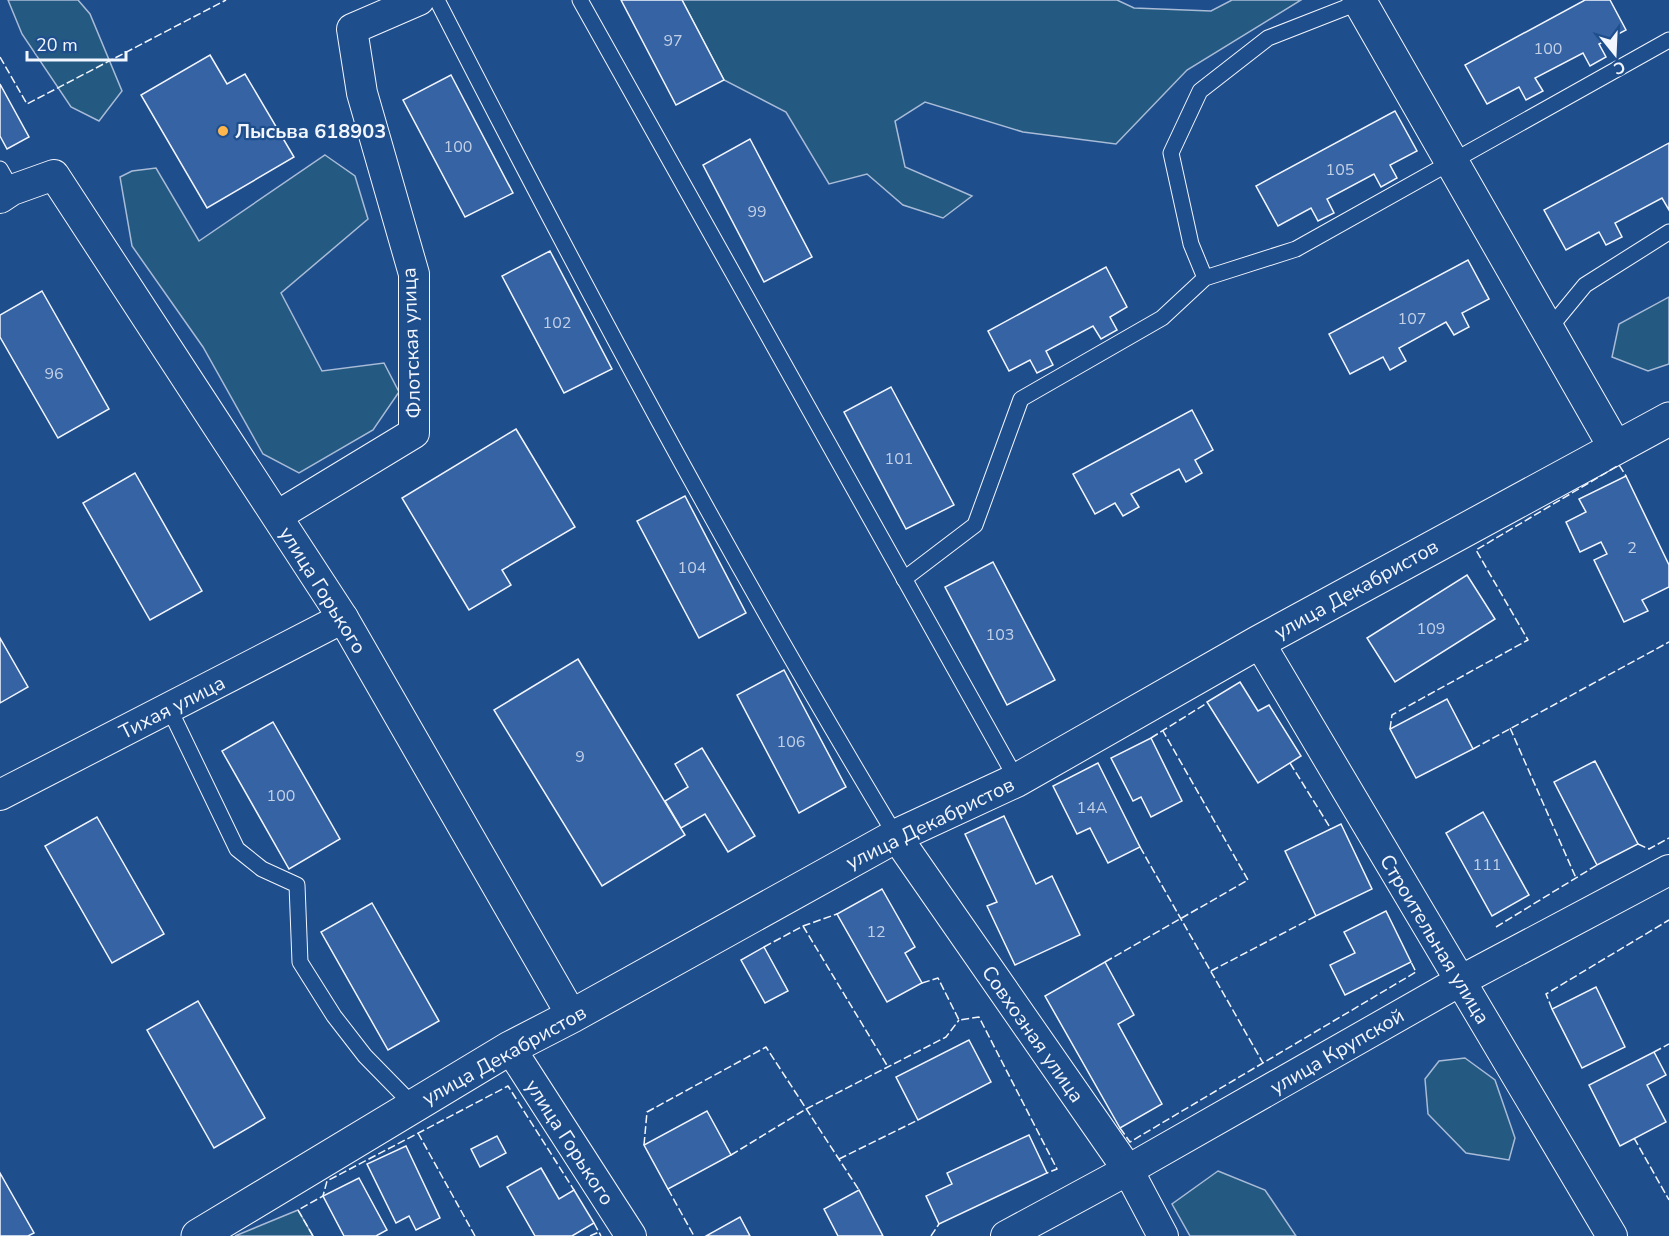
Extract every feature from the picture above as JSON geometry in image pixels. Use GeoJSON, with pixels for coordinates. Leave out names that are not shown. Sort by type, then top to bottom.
{"type":"FeatureCollection","features":[{"type":"Feature","properties":{"kind":"street","name":"Флотская улица"},"geometry":{"type":"LineString","coordinates":[[277,516],[414,433],[414,274],[362,93],[352,29],[419,0]]}},
{"type":"Feature","properties":{"kind":"street"},"geometry":{"type":"LineString","coordinates":[[1360,1],[1615,447]]}},
{"type":"Feature","properties":{"kind":"street","name":"улица Горького"},"geometry":{"type":"LineString","coordinates":[[4,186],[54,175],[344,618],[572,1016]]}},
{"type":"Feature","properties":{"kind":"street","name":"улица Декабристов"},"geometry":{"type":"LineString","coordinates":[[198,1236],[510,1048],[896,836],[1017,780],[1258,642],[1669,419]]}},
{"type":"Feature","properties":{"kind":"street","name":"Тихая улица"},"geometry":{"type":"LineString","coordinates":[[0,795],[344,618]]}},
{"type":"Feature","properties":{"kind":"street","name":"Строительная улица"},"geometry":{"type":"LineString","coordinates":[[1258,642],[1612,1236]]}},
{"type":"Feature","properties":{"kind":"street","name":"Совхозная улица"},"geometry":{"type":"LineString","coordinates":[[896,836],[1128,1170],[1163,1236]]}},
{"type":"Feature","properties":{"kind":"street","name":"улица Крупской"},"geometry":{"type":"LineString","coordinates":[[1006,1236],[1128,1170],[1460,981],[1669,870]]}},
{"type":"Feature","properties":{"kind":"street","name":"улица Горького"},"geometry":{"type":"LineString","coordinates":[[510,1048],[631,1236]]}},
{"type":"Feature","properties":{"kind":"lane"},"geometry":{"type":"LineString","coordinates":[[436,0],[531,184],[813,699],[896,836]]}},
{"type":"Feature","properties":{"kind":"lane"},"geometry":{"type":"LineString","coordinates":[[580,0],[1017,780]]}},
{"type":"Feature","properties":{"kind":"lane"},"geometry":{"type":"LineString","coordinates":[[1205,278],[1191,244],[1171,153],[1200,91],[1268,38],[1360,1]]}},
{"type":"Feature","properties":{"kind":"lane"},"geometry":{"type":"LineString","coordinates":[[904,579],[975,525],[1021,399],[1162,318],[1205,278],[1296,249],[1669,40]]}},
{"type":"Feature","properties":{"kind":"lane"},"geometry":{"type":"LineString","coordinates":[[1548,330],[1585,285],[1669,232]]}},
{"type":"Feature","properties":{"kind":"lane"},"geometry":{"type":"LineString","coordinates":[[169,708],[237,849],[262,869],[297,885],[300,962],[334,1016],[365,1056],[414,1106]]}},
{"type":"Feature","properties":{"kind":"shaded area"},"geometry":{"type":"Polygon","coordinates":[[[8,0],[78,0],[90,14],[122,91],[99,121],[71,107],[22,34],[8,0]]]}},
{"type":"Feature","properties":{"kind":"shaded area"},"geometry":{"type":"Polygon","coordinates":[[[682,0],[1117,0],[1134,8],[1211,11],[1232,0],[1301,0],[1187,70],[1116,144],[1023,132],[925,102],[895,121],[905,167],[972,196],[943,218],[903,205],[867,174],[829,184],[786,112],[724,80],[682,0]]]}},
{"type":"Feature","properties":{"kind":"shaded area"},"geometry":{"type":"Polygon","coordinates":[[[325,155],[355,176],[368,219],[281,293],[322,371],[384,363],[399,392],[373,430],[299,473],[263,454],[203,347],[132,246],[120,177],[132,171],[156,168],[199,241],[325,155]]]}},
{"type":"Feature","properties":{"kind":"shaded area"},"geometry":{"type":"Polygon","coordinates":[[[1669,297],[1669,364],[1648,371],[1612,357],[1619,324],[1669,297]]]}},
{"type":"Feature","properties":{"kind":"shaded area"},"geometry":{"type":"Polygon","coordinates":[[[1465,1058],[1495,1080],[1515,1138],[1509,1160],[1466,1153],[1428,1114],[1425,1079],[1439,1061],[1465,1058]]]}},
{"type":"Feature","properties":{"kind":"shaded area"},"geometry":{"type":"Polygon","coordinates":[[[1218,1171],[1265,1190],[1296,1236],[1190,1236],[1172,1204],[1218,1171]]]}},
{"type":"Feature","properties":{"kind":"shaded area"},"geometry":{"type":"Polygon","coordinates":[[[298,1210],[313,1236],[235,1236],[298,1210]]]}},
{"type":"Feature","properties":{"kind":"building"},"geometry":{"type":"Polygon","coordinates":[[[621,0],[682,0],[724,80],[676,105],[621,0]]]}},
{"type":"Feature","properties":{"kind":"building"},"geometry":{"type":"Polygon","coordinates":[[[1585,0],[1610,0],[1626,30],[1599,44],[1606,57],[1590,66],[1583,53],[1535,78],[1543,91],[1526,100],[1519,87],[1487,104],[1465,65],[1585,0]]]}},
{"type":"Feature","properties":{"kind":"building"},"geometry":{"type":"Polygon","coordinates":[[[210,55],[227,84],[245,74],[294,157],[207,208],[141,95],[210,55]]]}},
{"type":"Feature","properties":{"kind":"building"},"geometry":{"type":"Polygon","coordinates":[[[451,75],[513,193],[465,217],[403,100],[451,75]]]}},
{"type":"Feature","properties":{"kind":"building"},"geometry":{"type":"Polygon","coordinates":[[[0,84],[29,137],[7,149],[0,136],[0,84]]]}},
{"type":"Feature","properties":{"kind":"building"},"geometry":{"type":"Polygon","coordinates":[[[1395,111],[1417,151],[1390,165],[1397,178],[1381,187],[1374,174],[1327,199],[1334,213],[1318,221],[1311,208],[1278,226],[1256,186],[1395,111]]]}},
{"type":"Feature","properties":{"kind":"building"},"geometry":{"type":"Polygon","coordinates":[[[750,139],[812,257],[764,282],[703,165],[750,139]]]}},
{"type":"Feature","properties":{"kind":"building"},"geometry":{"type":"Polygon","coordinates":[[[1669,143],[1669,210],[1662,198],[1615,223],[1622,237],[1606,245],[1599,232],[1566,250],[1544,210],[1669,143]]]}},
{"type":"Feature","properties":{"kind":"building"},"geometry":{"type":"Polygon","coordinates":[[[550,251],[612,369],[564,393],[502,276],[550,251]]]}},
{"type":"Feature","properties":{"kind":"building"},"geometry":{"type":"Polygon","coordinates":[[[1468,260],[1489,299],[1462,313],[1469,327],[1454,335],[1446,322],[1399,348],[1406,361],[1390,370],[1383,357],[1350,374],[1329,334],[1468,260]]]}},
{"type":"Feature","properties":{"kind":"building"},"geometry":{"type":"Polygon","coordinates":[[[1106,267],[1127,307],[1110,317],[1117,330],[1101,339],[1093,326],[1046,351],[1053,365],[1037,373],[1030,360],[1009,371],[988,331],[1106,267]]]}},
{"type":"Feature","properties":{"kind":"building"},"geometry":{"type":"Polygon","coordinates":[[[42,291],[109,409],[58,438],[0,337],[0,315],[42,291]]]}},
{"type":"Feature","properties":{"kind":"building"},"geometry":{"type":"Polygon","coordinates":[[[891,387],[954,505],[906,529],[844,412],[891,387]]]}},
{"type":"Feature","properties":{"kind":"building"},"geometry":{"type":"Polygon","coordinates":[[[1192,410],[1213,450],[1195,460],[1202,473],[1186,482],[1179,469],[1131,494],[1139,507],[1123,516],[1115,503],[1095,514],[1073,474],[1192,410]]]}},
{"type":"Feature","properties":{"kind":"building"},"geometry":{"type":"Polygon","coordinates":[[[516,429],[575,527],[502,570],[511,585],[469,610],[402,498],[516,429]]]}},
{"type":"Feature","properties":{"kind":"building"},"geometry":{"type":"Polygon","coordinates":[[[135,473],[202,591],[150,620],[83,503],[135,473]]]}},
{"type":"Feature","properties":{"kind":"building"},"geometry":{"type":"Polygon","coordinates":[[[1626,476],[1669,565],[1669,587],[1642,600],[1648,611],[1624,622],[1594,560],[1607,554],[1601,542],[1580,552],[1566,522],[1586,512],[1579,499],[1626,476]]]}},
{"type":"Feature","properties":{"kind":"building"},"geometry":{"type":"Polygon","coordinates":[[[685,496],[746,613],[699,638],[637,521],[685,496]]]}},
{"type":"Feature","properties":{"kind":"building"},"geometry":{"type":"Polygon","coordinates":[[[993,562],[1055,680],[1007,705],[945,587],[993,562]]]}},
{"type":"Feature","properties":{"kind":"building"},"geometry":{"type":"Polygon","coordinates":[[[1467,575],[1495,619],[1395,682],[1367,638],[1467,575]]]}},
{"type":"Feature","properties":{"kind":"building"},"geometry":{"type":"Polygon","coordinates":[[[0,638],[28,687],[0,703],[0,638]]]}},
{"type":"Feature","properties":{"kind":"building"},"geometry":{"type":"Polygon","coordinates":[[[578,659],[685,835],[602,886],[494,710],[578,659]]]}},
{"type":"Feature","properties":{"kind":"building"},"geometry":{"type":"Polygon","coordinates":[[[784,670],[846,787],[799,813],[737,695],[784,670]]]}},
{"type":"Feature","properties":{"kind":"building"},"geometry":{"type":"Polygon","coordinates":[[[1240,682],[1258,711],[1269,705],[1301,756],[1258,783],[1207,702],[1240,682]]]}},
{"type":"Feature","properties":{"kind":"building"},"geometry":{"type":"Polygon","coordinates":[[[1447,699],[1473,749],[1416,778],[1390,729],[1447,699]]]}},
{"type":"Feature","properties":{"kind":"building"},"geometry":{"type":"Polygon","coordinates":[[[273,722],[340,839],[289,869],[222,751],[273,722]]]}},
{"type":"Feature","properties":{"kind":"building"},"geometry":{"type":"Polygon","coordinates":[[[1151,738],[1182,801],[1151,817],[1141,797],[1133,801],[1111,758],[1151,738]]]}},
{"type":"Feature","properties":{"kind":"building"},"geometry":{"type":"Polygon","coordinates":[[[702,748],[755,836],[728,852],[705,814],[681,828],[665,801],[688,787],[675,764],[702,748]]]}},
{"type":"Feature","properties":{"kind":"building"},"geometry":{"type":"Polygon","coordinates":[[[1595,761],[1638,844],[1597,865],[1554,782],[1595,761]]]}},
{"type":"Feature","properties":{"kind":"building"},"geometry":{"type":"Polygon","coordinates":[[[1098,763],[1140,847],[1108,863],[1090,828],[1077,834],[1053,786],[1098,763]]]}},
{"type":"Feature","properties":{"kind":"building"},"geometry":{"type":"Polygon","coordinates":[[[1483,812],[1529,895],[1492,916],[1446,833],[1483,812]]]}},
{"type":"Feature","properties":{"kind":"building"},"geometry":{"type":"Polygon","coordinates":[[[1004,816],[1036,884],[1052,876],[1080,935],[1015,965],[987,906],[997,902],[965,834],[1004,816]]]}},
{"type":"Feature","properties":{"kind":"building"},"geometry":{"type":"Polygon","coordinates":[[[97,817],[164,934],[112,963],[45,846],[97,817]]]}},
{"type":"Feature","properties":{"kind":"building"},"geometry":{"type":"Polygon","coordinates":[[[1341,824],[1372,889],[1316,916],[1285,851],[1341,824]]]}},
{"type":"Feature","properties":{"kind":"building"},"geometry":{"type":"Polygon","coordinates":[[[882,889],[915,947],[905,953],[922,983],[887,1002],[837,914],[882,889]]]}},
{"type":"Feature","properties":{"kind":"building"},"geometry":{"type":"Polygon","coordinates":[[[372,903],[439,1021],[388,1050],[321,932],[372,903]]]}},
{"type":"Feature","properties":{"kind":"building"},"geometry":{"type":"Polygon","coordinates":[[[1386,911],[1411,962],[1345,995],[1330,965],[1355,953],[1344,932],[1386,911]]]}},
{"type":"Feature","properties":{"kind":"building"},"geometry":{"type":"Polygon","coordinates":[[[764,947],[788,991],[765,1003],[741,960],[764,947]]]}},
{"type":"Feature","properties":{"kind":"building"},"geometry":{"type":"Polygon","coordinates":[[[1105,962],[1134,1015],[1118,1024],[1162,1104],[1120,1128],[1045,996],[1105,962]]]}},
{"type":"Feature","properties":{"kind":"building"},"geometry":{"type":"Polygon","coordinates":[[[1596,987],[1625,1047],[1582,1068],[1552,1009],[1596,987]]]}},
{"type":"Feature","properties":{"kind":"building"},"geometry":{"type":"Polygon","coordinates":[[[198,1001],[265,1118],[214,1148],[147,1030],[198,1001]]]}},
{"type":"Feature","properties":{"kind":"building"},"geometry":{"type":"Polygon","coordinates":[[[969,1040],[991,1082],[918,1120],[896,1077],[969,1040]]]}},
{"type":"Feature","properties":{"kind":"building"},"geometry":{"type":"Polygon","coordinates":[[[1654,1052],[1666,1075],[1647,1085],[1666,1122],[1620,1146],[1589,1085],[1654,1052]]]}},
{"type":"Feature","properties":{"kind":"building"},"geometry":{"type":"Polygon","coordinates":[[[707,1111],[731,1155],[668,1189],[644,1145],[707,1111]]]}},
{"type":"Feature","properties":{"kind":"building"},"geometry":{"type":"Polygon","coordinates":[[[1029,1135],[1047,1173],[939,1224],[926,1196],[952,1184],[947,1173],[1029,1135]]]}},
{"type":"Feature","properties":{"kind":"building"},"geometry":{"type":"Polygon","coordinates":[[[497,1136],[506,1153],[480,1167],[471,1149],[497,1136]]]}},
{"type":"Feature","properties":{"kind":"building"},"geometry":{"type":"Polygon","coordinates":[[[406,1146],[440,1218],[416,1230],[409,1216],[396,1223],[367,1164],[406,1146]]]}},
{"type":"Feature","properties":{"kind":"building"},"geometry":{"type":"Polygon","coordinates":[[[541,1168],[559,1199],[574,1190],[594,1223],[572,1236],[535,1236],[507,1187],[541,1168]]]}},
{"type":"Feature","properties":{"kind":"building"},"geometry":{"type":"Polygon","coordinates":[[[0,1173],[34,1233],[28,1236],[0,1236],[0,1173]]]}},
{"type":"Feature","properties":{"kind":"building"},"geometry":{"type":"Polygon","coordinates":[[[359,1178],[387,1230],[376,1236],[344,1236],[323,1196],[359,1178]]]}},
{"type":"Feature","properties":{"kind":"building"},"geometry":{"type":"Polygon","coordinates":[[[859,1190],[883,1236],[838,1236],[824,1209],[859,1190]]]}},
{"type":"Feature","properties":{"kind":"building"},"geometry":{"type":"Polygon","coordinates":[[[740,1217],[750,1236],[706,1236],[740,1217]]]}},
{"type":"Feature","properties":{"kind":"fence"},"geometry":{"type":"LineString","coordinates":[[0,57],[27,104],[226,0]]}},
{"type":"Feature","properties":{"kind":"fence"},"geometry":{"type":"LineString","coordinates":[[1390,729],[1392,715],[1528,640],[1476,550],[1619,465],[1626,476]]}},
{"type":"Feature","properties":{"kind":"fence"},"geometry":{"type":"LineString","coordinates":[[1473,749],[1669,642]]}},
{"type":"Feature","properties":{"kind":"fence"},"geometry":{"type":"LineString","coordinates":[[1151,738],[1207,703]]}},
{"type":"Feature","properties":{"kind":"fence"},"geometry":{"type":"LineString","coordinates":[[1510,728],[1576,878]]}},
{"type":"Feature","properties":{"kind":"fence"},"geometry":{"type":"LineString","coordinates":[[1105,962],[1248,880],[1163,731]]}},
{"type":"Feature","properties":{"kind":"fence"},"geometry":{"type":"LineString","coordinates":[[1290,763],[1331,829]]}},
{"type":"Feature","properties":{"kind":"fence"},"geometry":{"type":"LineString","coordinates":[[1638,844],[1649,849],[1669,838]]}},
{"type":"Feature","properties":{"kind":"fence"},"geometry":{"type":"LineString","coordinates":[[1140,847],[1263,1063]]}},
{"type":"Feature","properties":{"kind":"fence"},"geometry":{"type":"LineString","coordinates":[[1496,927],[1597,865]]}},
{"type":"Feature","properties":{"kind":"fence"},"geometry":{"type":"LineString","coordinates":[[764,947],[803,926],[837,914]]}},
{"type":"Feature","properties":{"kind":"fence"},"geometry":{"type":"LineString","coordinates":[[1211,971],[1316,916]]}},
{"type":"Feature","properties":{"kind":"fence"},"geometry":{"type":"LineString","coordinates":[[1552,1009],[1546,994],[1669,920]]}},
{"type":"Feature","properties":{"kind":"fence"},"geometry":{"type":"LineString","coordinates":[[803,926],[888,1067]]}},
{"type":"Feature","properties":{"kind":"fence"},"geometry":{"type":"LineString","coordinates":[[1120,1128],[1130,1142],[1416,972],[1411,962]]}},
{"type":"Feature","properties":{"kind":"fence"},"geometry":{"type":"LineString","coordinates":[[922,983],[938,978],[959,1020],[979,1017],[1057,1169],[1047,1173]]}},
{"type":"Feature","properties":{"kind":"fence"},"geometry":{"type":"LineString","coordinates":[[731,1155],[806,1109],[946,1037],[959,1020]]}},
{"type":"Feature","properties":{"kind":"fence"},"geometry":{"type":"LineString","coordinates":[[1654,1052],[1669,1044]]}},
{"type":"Feature","properties":{"kind":"fence"},"geometry":{"type":"LineString","coordinates":[[644,1145],[647,1112],[766,1047],[859,1190]]}},
{"type":"Feature","properties":{"kind":"fence"},"geometry":{"type":"LineString","coordinates":[[313,1236],[298,1210],[323,1196],[327,1181],[508,1086],[574,1190]]}},
{"type":"Feature","properties":{"kind":"fence"},"geometry":{"type":"LineString","coordinates":[[839,1159],[918,1120]]}},
{"type":"Feature","properties":{"kind":"fence"},"geometry":{"type":"LineString","coordinates":[[418,1133],[475,1236]]}},
{"type":"Feature","properties":{"kind":"fence"},"geometry":{"type":"LineString","coordinates":[[1634,1138],[1669,1200]]}},
{"type":"Feature","properties":{"kind":"fence"},"geometry":{"type":"LineString","coordinates":[[668,1189],[694,1236]]}},
{"type":"Feature","properties":{"kind":"fence"},"geometry":{"type":"LineString","coordinates":[[594,1223],[601,1236]]}},
{"type":"Feature","properties":{"kind":"fence"},"geometry":{"type":"LineString","coordinates":[[931,1236],[939,1224]]}},
{"type":"Feature","properties":{"kind":"fence"},"geometry":{"type":"LineString","coordinates":[[590,1236],[599,1232]]}},
{"type":"Feature","properties":{"kind":"place","name":"Лысьва 618903"},"geometry":{"type":"Point","coordinates":[223,131]}}]}
